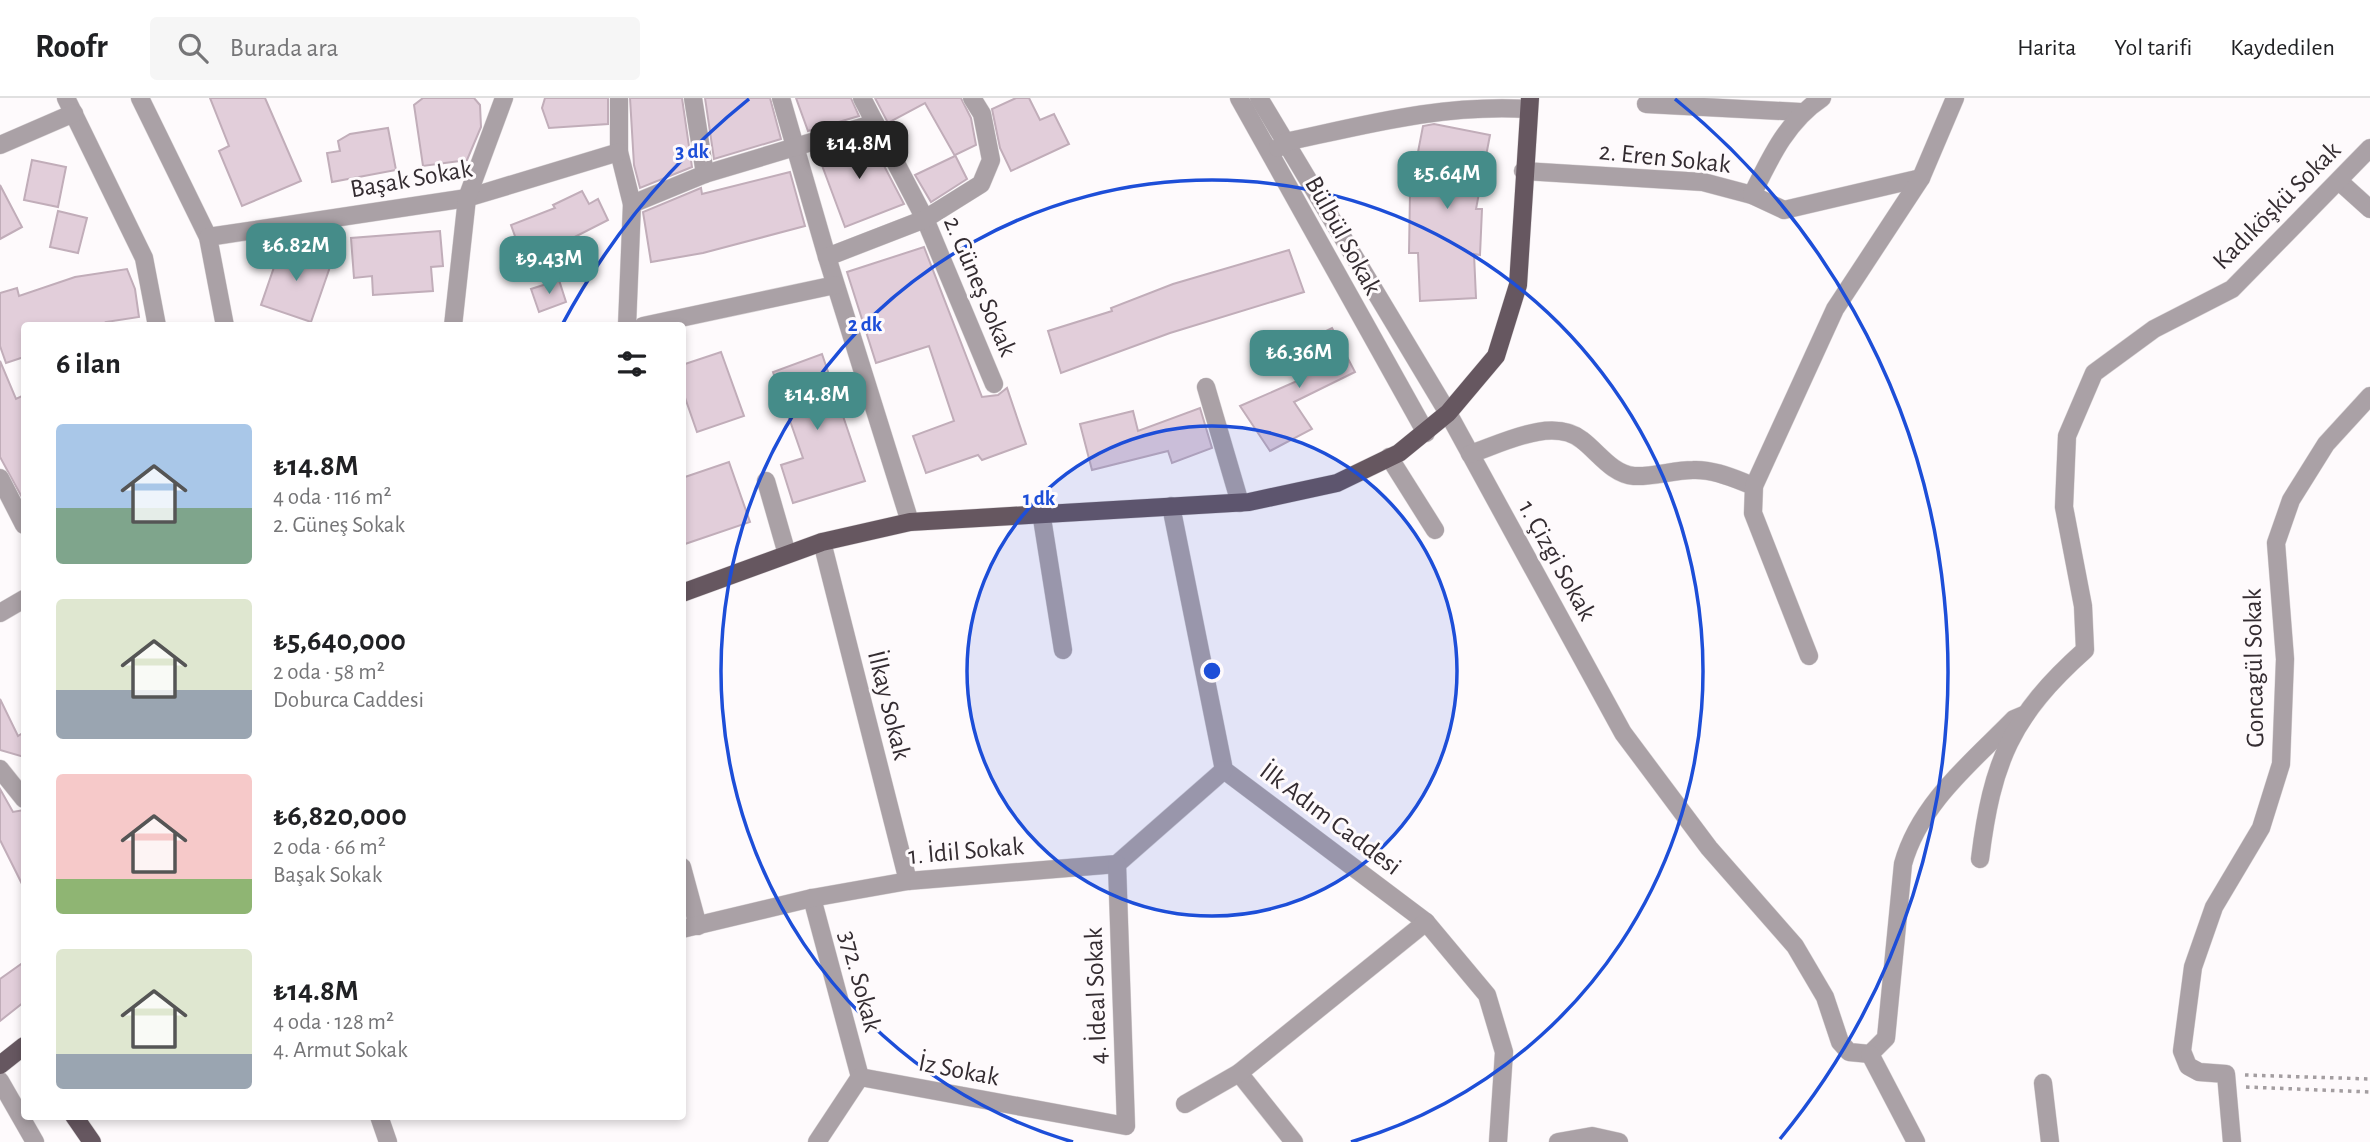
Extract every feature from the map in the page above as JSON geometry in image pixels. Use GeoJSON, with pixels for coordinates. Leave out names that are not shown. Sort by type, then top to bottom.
{"type":"FeatureCollection","features":[{"type":"Feature","properties":{"kind":"main road"},"geometry":{"type":"LineString","coordinates":[[686,592],[822,542],[909,522],[1041,512],[1240,503],[1337,483],[1389,457],[1426,433],[1448,413],[1496,356],[1518,285],[1529,104]]}},
{"type":"Feature","properties":{"kind":"main road"},"geometry":{"type":"LineString","coordinates":[[0,1065],[21,1048]]}},
{"type":"Feature","properties":{"kind":"main road"},"geometry":{"type":"LineString","coordinates":[[77,1120],[92,1142]]}},
{"type":"Feature","properties":{"kind":"street"},"geometry":{"type":"LineString","coordinates":[[140,98],[208,237],[224,322]]}},
{"type":"Feature","properties":{"kind":"street"},"geometry":{"type":"LineString","coordinates":[[453,322],[467,198],[504,98]]}},
{"type":"Feature","properties":{"kind":"street"},"geometry":{"type":"LineString","coordinates":[[619,98],[620,152],[632,204],[627,322]]}},
{"type":"Feature","properties":{"kind":"street"},"geometry":{"type":"LineString","coordinates":[[693,98],[705,174]]}},
{"type":"Feature","properties":{"kind":"street"},"geometry":{"type":"LineString","coordinates":[[781,98],[835,285],[909,522]]}},
{"type":"Feature","properties":{"kind":"street","name":"2. Güneş Sokak"},"geometry":{"type":"LineString","coordinates":[[862,98],[925,219],[993,384]]}},
{"type":"Feature","properties":{"kind":"street"},"geometry":{"type":"LineString","coordinates":[[827,257],[925,219],[981,184],[991,160],[982,114],[972,98]]}},
{"type":"Feature","properties":{"kind":"street","name":"Bülbül Sokak"},"geometry":{"type":"LineString","coordinates":[[1239,98],[1426,433]]}},
{"type":"Feature","properties":{"kind":"street","name":"Bülbül Sokak"},"geometry":{"type":"LineString","coordinates":[[1259,98],[1448,413]]}},
{"type":"Feature","properties":{"kind":"street"},"geometry":{"type":"LineString","coordinates":[[1752,195],[1772,154],[1800,112],[1822,98]]}},
{"type":"Feature","properties":{"kind":"street"},"geometry":{"type":"LineString","coordinates":[[1809,656],[1753,513],[1754,486],[1835,309],[1921,178],[1955,98]]}},
{"type":"Feature","properties":{"kind":"street"},"geometry":{"type":"LineString","coordinates":[[1269,154],[1286,142],[1395,116],[1482,106],[1529,104]]}},
{"type":"Feature","properties":{"kind":"street"},"geometry":{"type":"LineString","coordinates":[[1646,104],[1800,112]]}},
{"type":"Feature","properties":{"kind":"street"},"geometry":{"type":"LineString","coordinates":[[0,145],[70,105],[144,258],[156,322]]}},
{"type":"Feature","properties":{"kind":"street"},"geometry":{"type":"LineString","coordinates":[[632,204],[705,174],[796,149],[875,123]]}},
{"type":"Feature","properties":{"kind":"street","name":"Kadıköşkü Sokak"},"geometry":{"type":"LineString","coordinates":[[1980,859],[1987,805],[2010,737],[2049,682],[2085,650],[2083,607],[2064,507],[2067,436],[2094,373],[2154,329],[2232,289],[2340,182],[2370,148]]}},
{"type":"Feature","properties":{"kind":"street","name":"Başak Sokak"},"geometry":{"type":"LineString","coordinates":[[208,237],[467,198],[620,152]]}},
{"type":"Feature","properties":{"kind":"street","name":"2. Eren Sokak"},"geometry":{"type":"LineString","coordinates":[[1523,171],[1703,182],[1752,195],[1784,209],[1921,178]]}},
{"type":"Feature","properties":{"kind":"street"},"geometry":{"type":"LineString","coordinates":[[2340,182],[2370,209]]}},
{"type":"Feature","properties":{"kind":"street"},"geometry":{"type":"LineString","coordinates":[[662,322],[835,285]]}},
{"type":"Feature","properties":{"kind":"street"},"geometry":{"type":"LineString","coordinates":[[1206,387],[1240,503]]}},
{"type":"Feature","properties":{"kind":"street","name":"Goncagül Sokak"},"geometry":{"type":"LineString","coordinates":[[2226,1080],[2188,1066],[2182,1051],[2193,967],[2210,919],[2261,828],[2281,764],[2285,659],[2276,543],[2291,500],[2326,444],[2370,396]]}},
{"type":"Feature","properties":{"kind":"street","name":"1. Çizgi Sokak"},"geometry":{"type":"LineString","coordinates":[[1448,413],[1623,733],[1709,848],[1795,946],[1825,997],[1844,1047],[1856,1054],[1870,1054]]}},
{"type":"Feature","properties":{"kind":"street"},"geometry":{"type":"LineString","coordinates":[[1470,454],[1525,435],[1556,430],[1581,439],[1601,460],[1631,476],[1694,470],[1720,474],[1754,486]]}},
{"type":"Feature","properties":{"kind":"street"},"geometry":{"type":"LineString","coordinates":[[1389,457],[1435,530]]}},
{"type":"Feature","properties":{"kind":"street"},"geometry":{"type":"LineString","coordinates":[[0,478],[21,518]]}},
{"type":"Feature","properties":{"kind":"street"},"geometry":{"type":"LineString","coordinates":[[766,481],[787,554]]}},
{"type":"Feature","properties":{"kind":"street","name":"İlk Adım Caddesi"},"geometry":{"type":"LineString","coordinates":[[1171,506],[1224,770],[1426,922],[1487,995],[1504,1052],[1498,1142]]}},
{"type":"Feature","properties":{"kind":"street"},"geometry":{"type":"LineString","coordinates":[[1041,512],[1063,650]]}},
{"type":"Feature","properties":{"kind":"street","name":"İlkay Sokak"},"geometry":{"type":"LineString","coordinates":[[822,542],[908,881]]}},
{"type":"Feature","properties":{"kind":"street"},"geometry":{"type":"LineString","coordinates":[[0,613],[21,601]]}},
{"type":"Feature","properties":{"kind":"street"},"geometry":{"type":"LineString","coordinates":[[1916,1142],[1870,1054],[1886,1038],[1903,864],[1908,845],[1934,802],[2014,719],[2026,714]]}},
{"type":"Feature","properties":{"kind":"street"},"geometry":{"type":"LineString","coordinates":[[0,769],[21,795]]}},
{"type":"Feature","properties":{"kind":"street"},"geometry":{"type":"LineString","coordinates":[[1117,864],[1224,770]]}},
{"type":"Feature","properties":{"kind":"street","name":"1. İdil Sokak"},"geometry":{"type":"LineString","coordinates":[[690,927],[812,898],[908,881],[1117,864]]}},
{"type":"Feature","properties":{"kind":"street","name":"4. İdeal Sokak"},"geometry":{"type":"LineString","coordinates":[[1117,864],[1126,1126]]}},
{"type":"Feature","properties":{"kind":"street"},"geometry":{"type":"LineString","coordinates":[[686,897],[690,927]]}},
{"type":"Feature","properties":{"kind":"street","name":"372. Sokak"},"geometry":{"type":"LineString","coordinates":[[812,898],[860,1077]]}},
{"type":"Feature","properties":{"kind":"street"},"geometry":{"type":"LineString","coordinates":[[1185,1104],[1239,1073],[1426,922]]}},
{"type":"Feature","properties":{"kind":"street"},"geometry":{"type":"LineString","coordinates":[[1239,1073],[1294,1142]]}},
{"type":"Feature","properties":{"kind":"street"},"geometry":{"type":"LineString","coordinates":[[817,1142],[860,1077]]}},
{"type":"Feature","properties":{"kind":"street","name":"İz Sokak"},"geometry":{"type":"LineString","coordinates":[[860,1077],[1126,1126]]}},
{"type":"Feature","properties":{"kind":"street"},"geometry":{"type":"LineString","coordinates":[[2226,1080],[2228,1137]]}},
{"type":"Feature","properties":{"kind":"street"},"geometry":{"type":"LineString","coordinates":[[0,1081],[21,1118]]}},
{"type":"Feature","properties":{"kind":"street"},"geometry":{"type":"LineString","coordinates":[[2043,1083],[2050,1142]]}},
{"type":"Feature","properties":{"kind":"street"},"geometry":{"type":"LineString","coordinates":[[22,1120],[35,1142]]}},
{"type":"Feature","properties":{"kind":"street"},"geometry":{"type":"LineString","coordinates":[[380,1120],[387,1142]]}},
{"type":"Feature","properties":{"kind":"street"},"geometry":{"type":"LineString","coordinates":[[1558,1142],[1592,1136],[1619,1142]]}},
{"type":"Feature","properties":{"kind":"path"},"geometry":{"type":"LineString","coordinates":[[2226,1080],[2370,1079]]}},
{"type":"Feature","properties":{"kind":"path"},"geometry":{"type":"LineString","coordinates":[[2226,1080],[2370,1092]]}},
{"type":"Feature","properties":{"kind":"building"},"geometry":{"type":"Polygon","coordinates":[[[210,98],[265,98],[301,181],[242,206],[219,151],[229,146],[210,98]]]}},
{"type":"Feature","properties":{"kind":"building"},"geometry":{"type":"Polygon","coordinates":[[[423,98],[474,98],[480,105],[481,127],[467,160],[423,166],[414,105],[423,98]]]}},
{"type":"Feature","properties":{"kind":"building"},"geometry":{"type":"Polygon","coordinates":[[[545,98],[608,98],[608,124],[549,128],[542,108],[545,98]]]}},
{"type":"Feature","properties":{"kind":"building"},"geometry":{"type":"Polygon","coordinates":[[[630,98],[682,98],[692,167],[640,188],[634,165],[630,98]]]}},
{"type":"Feature","properties":{"kind":"building"},"geometry":{"type":"Polygon","coordinates":[[[705,98],[770,98],[781,139],[714,159],[705,98]]]}},
{"type":"Feature","properties":{"kind":"building"},"geometry":{"type":"Polygon","coordinates":[[[796,98],[851,98],[859,116],[808,131],[796,98]]]}},
{"type":"Feature","properties":{"kind":"building"},"geometry":{"type":"Polygon","coordinates":[[[875,98],[961,98],[971,118],[976,145],[955,155],[967,179],[931,202],[915,175],[955,156],[925,103],[888,123],[875,98]]]}},
{"type":"Feature","properties":{"kind":"building"},"geometry":{"type":"Polygon","coordinates":[[[1016,98],[1029,98],[1040,120],[1054,114],[1069,144],[1011,171],[1000,148],[992,109],[1016,98]]]}},
{"type":"Feature","properties":{"kind":"building"},"geometry":{"type":"Polygon","coordinates":[[[1434,124],[1490,135],[1476,209],[1482,209],[1480,255],[1474,254],[1476,298],[1420,301],[1418,253],[1409,253],[1410,193],[1423,126],[1434,124]]]}},
{"type":"Feature","properties":{"kind":"building"},"geometry":{"type":"Polygon","coordinates":[[[388,128],[396,170],[332,182],[327,153],[340,151],[338,141],[350,134],[388,128]]]}},
{"type":"Feature","properties":{"kind":"building"},"geometry":{"type":"Polygon","coordinates":[[[869,137],[904,204],[845,227],[817,152],[869,137]]]}},
{"type":"Feature","properties":{"kind":"building"},"geometry":{"type":"Polygon","coordinates":[[[32,160],[66,167],[58,207],[24,200],[32,160]]]}},
{"type":"Feature","properties":{"kind":"building"},"geometry":{"type":"Polygon","coordinates":[[[790,172],[805,226],[703,253],[651,262],[643,212],[701,188],[702,194],[790,172]]]}},
{"type":"Feature","properties":{"kind":"building"},"geometry":{"type":"Polygon","coordinates":[[[0,185],[22,227],[0,239],[0,185]]]}},
{"type":"Feature","properties":{"kind":"building"},"geometry":{"type":"Polygon","coordinates":[[[582,191],[589,204],[598,199],[608,220],[557,246],[514,263],[506,243],[516,239],[511,225],[555,208],[553,205],[582,191]]]}},
{"type":"Feature","properties":{"kind":"building"},"geometry":{"type":"Polygon","coordinates":[[[58,211],[87,218],[78,253],[50,247],[58,211]]]}},
{"type":"Feature","properties":{"kind":"building"},"geometry":{"type":"Polygon","coordinates":[[[440,231],[443,266],[431,267],[433,291],[373,295],[372,276],[354,278],[351,238],[440,231]]]}},
{"type":"Feature","properties":{"kind":"building"},"geometry":{"type":"Polygon","coordinates":[[[282,244],[332,261],[311,322],[261,305],[282,244]]]}},
{"type":"Feature","properties":{"kind":"building"},"geometry":{"type":"Polygon","coordinates":[[[924,247],[982,397],[998,395],[1007,388],[1026,444],[982,460],[978,455],[926,473],[913,436],[954,421],[929,346],[876,363],[847,272],[924,247]]]}},
{"type":"Feature","properties":{"kind":"building"},"geometry":{"type":"Polygon","coordinates":[[[1289,250],[1304,292],[1170,333],[1061,373],[1048,331],[1112,311],[1111,308],[1173,284],[1289,250]]]}},
{"type":"Feature","properties":{"kind":"building"},"geometry":{"type":"Polygon","coordinates":[[[127,269],[135,289],[139,317],[106,322],[21,322],[21,358],[6,363],[0,346],[0,293],[17,288],[19,296],[75,277],[127,269]]]}},
{"type":"Feature","properties":{"kind":"building"},"geometry":{"type":"Polygon","coordinates":[[[559,280],[566,302],[539,312],[531,289],[559,280]]]}},
{"type":"Feature","properties":{"kind":"building"},"geometry":{"type":"Polygon","coordinates":[[[1332,328],[1355,372],[1294,402],[1312,429],[1270,451],[1240,406],[1304,378],[1290,349],[1332,328]]]}},
{"type":"Feature","properties":{"kind":"building"},"geometry":{"type":"Polygon","coordinates":[[[721,352],[744,416],[697,432],[686,400],[686,364],[721,352]]]}},
{"type":"Feature","properties":{"kind":"building"},"geometry":{"type":"Polygon","coordinates":[[[822,354],[865,481],[793,503],[781,465],[803,458],[773,372],[822,354]]]}},
{"type":"Feature","properties":{"kind":"building"},"geometry":{"type":"Polygon","coordinates":[[[0,361],[16,399],[21,396],[21,496],[0,457],[0,361]]]}},
{"type":"Feature","properties":{"kind":"building"},"geometry":{"type":"Polygon","coordinates":[[[1200,408],[1212,448],[1172,463],[1168,451],[1092,470],[1080,424],[1133,411],[1138,431],[1200,408]]]}},
{"type":"Feature","properties":{"kind":"building"},"geometry":{"type":"Polygon","coordinates":[[[729,462],[750,522],[686,544],[686,477],[729,462]]]}},
{"type":"Feature","properties":{"kind":"building"},"geometry":{"type":"Polygon","coordinates":[[[0,699],[18,736],[21,734],[21,756],[0,750],[0,699]]]}},
{"type":"Feature","properties":{"kind":"building"},"geometry":{"type":"Polygon","coordinates":[[[0,789],[13,812],[21,811],[21,882],[0,840],[0,789]]]}},
{"type":"Feature","properties":{"kind":"building"},"geometry":{"type":"Polygon","coordinates":[[[21,964],[21,1004],[0,1021],[0,979],[21,964]]]}}]}
